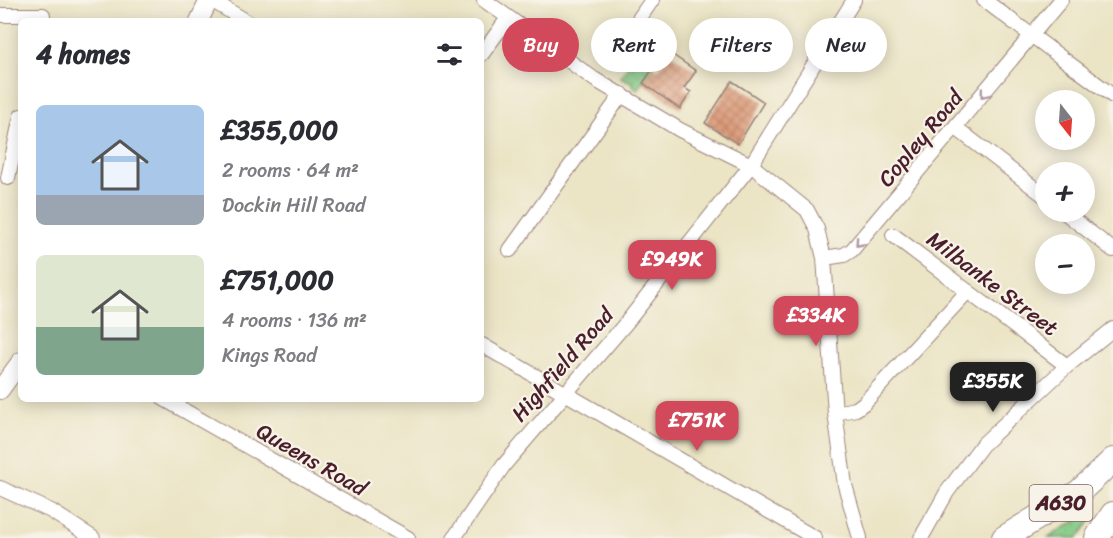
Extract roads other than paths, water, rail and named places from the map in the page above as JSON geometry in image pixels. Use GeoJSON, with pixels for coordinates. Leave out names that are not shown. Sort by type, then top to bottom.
{"type":"FeatureCollection","features":[{"type":"Feature","properties":{"kind":"highway","name":"A630"},"geometry":{"type":"LineString","coordinates":[[1004,538],[1079,492],[1113,460]]}},
{"type":"Feature","properties":{"kind":"highway","name":"A630"},"geometry":{"type":"LineString","coordinates":[[1097,538],[1113,514]]}},
{"type":"Feature","properties":{"kind":"street"},"geometry":{"type":"LineString","coordinates":[[201,18],[210,0],[241,18]]}},
{"type":"Feature","properties":{"kind":"street"},"geometry":{"type":"LineString","coordinates":[[484,0],[508,18]]}},
{"type":"Feature","properties":{"kind":"street"},"geometry":{"type":"LineString","coordinates":[[640,18],[652,0]]}},
{"type":"Feature","properties":{"kind":"street","name":"Highfield Road"},"geometry":{"type":"LineString","coordinates":[[454,538],[504,465],[627,322],[751,165],[854,0]]}},
{"type":"Feature","properties":{"kind":"street"},"geometry":{"type":"LineString","coordinates":[[984,0],[1113,96]]}},
{"type":"Feature","properties":{"kind":"street","name":"Copley Road"},"geometry":{"type":"LineString","coordinates":[[824,258],[844,255],[852,250],[1061,0]]}},
{"type":"Feature","properties":{"kind":"street"},"geometry":{"type":"LineString","coordinates":[[0,15],[43,15],[42,18]]}},
{"type":"Feature","properties":{"kind":"street"},"geometry":{"type":"LineString","coordinates":[[484,51],[502,26]]}},
{"type":"Feature","properties":{"kind":"street"},"geometry":{"type":"LineString","coordinates":[[579,68],[680,130],[751,165],[807,210],[817,230],[824,258],[835,414],[845,484],[860,538]]}},
{"type":"Feature","properties":{"kind":"street"},"geometry":{"type":"LineString","coordinates":[[510,250],[622,94]]}},
{"type":"Feature","properties":{"kind":"street"},"geometry":{"type":"LineString","coordinates":[[956,128],[1035,189]]}},
{"type":"Feature","properties":{"kind":"street"},"geometry":{"type":"LineString","coordinates":[[8,178],[18,131]]}},
{"type":"Feature","properties":{"kind":"street"},"geometry":{"type":"LineString","coordinates":[[1077,222],[1113,250]]}},
{"type":"Feature","properties":{"kind":"street","name":"Milbanke Street"},"geometry":{"type":"LineString","coordinates":[[893,235],[1067,366]]}},
{"type":"Feature","properties":{"kind":"street"},"geometry":{"type":"LineString","coordinates":[[835,414],[856,409],[864,403],[968,291]]}},
{"type":"Feature","properties":{"kind":"street"},"geometry":{"type":"LineString","coordinates":[[921,538],[947,492],[982,445],[1067,366],[1113,329]]}},
{"type":"Feature","properties":{"kind":"street"},"geometry":{"type":"LineString","coordinates":[[484,346],[815,538]]}},
{"type":"Feature","properties":{"kind":"street"},"geometry":{"type":"LineString","coordinates":[[0,390],[18,366]]}},
{"type":"Feature","properties":{"kind":"street","name":"Queens Road"},"geometry":{"type":"LineString","coordinates":[[169,402],[408,538]]}},
{"type":"Feature","properties":{"kind":"street"},"geometry":{"type":"LineString","coordinates":[[0,488],[51,511],[93,538]]}}]}
